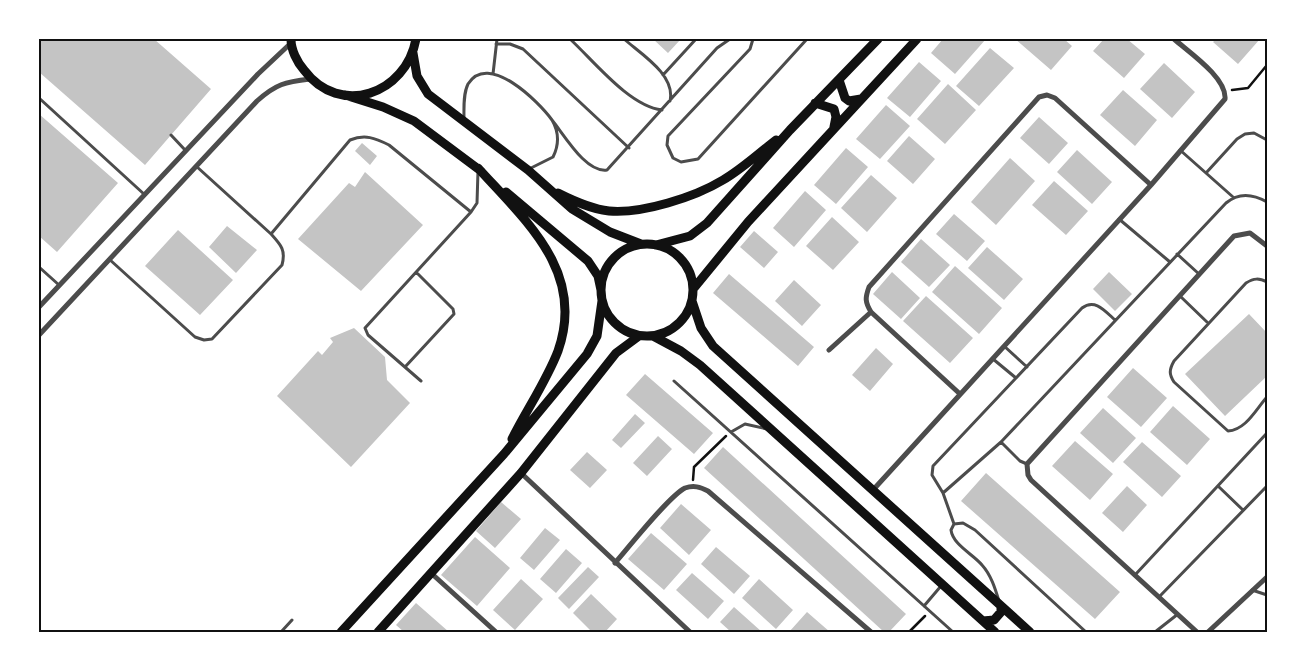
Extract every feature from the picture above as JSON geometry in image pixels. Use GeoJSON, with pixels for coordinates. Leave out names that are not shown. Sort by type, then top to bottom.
{"type":"FeatureCollection","features":[{"type":"Feature","properties":{"kind":"main road"},"geometry":{"type":"LineString","coordinates":[[416,39],[414,53],[417,76],[428,94],[528,170],[572,209],[594,224],[641,244],[656,245],[690,236],[700,230],[738,191],[815,103],[878,39]]}},
{"type":"Feature","properties":{"kind":"main road"},"geometry":{"type":"LineString","coordinates":[[694,288],[748,222],[917,39]]}},
{"type":"Feature","properties":{"kind":"main road"},"geometry":{"type":"LineString","coordinates":[[291,41],[298,63],[310,79],[326,90],[383,106],[414,121],[478,168],[588,261],[598,276],[602,301],[597,336],[586,354],[504,454],[341,632]]}},
{"type":"Feature","properties":{"kind":"main road"},"geometry":{"type":"LineString","coordinates":[[345,95],[367,95],[387,86],[403,72],[414,53]]}},
{"type":"Feature","properties":{"kind":"main road"},"geometry":{"type":"LineString","coordinates":[[839,80],[844,98],[849,101],[860,99]]}},
{"type":"Feature","properties":{"kind":"main road"},"geometry":{"type":"LineString","coordinates":[[815,103],[834,109],[836,117],[834,127]]}},
{"type":"Feature","properties":{"kind":"main road"},"geometry":{"type":"LineString","coordinates":[[544,185],[592,208],[610,211],[653,206],[679,199],[723,180],[790,130]]}},
{"type":"Feature","properties":{"kind":"main road"},"geometry":{"type":"LineString","coordinates":[[478,168],[523,218],[544,246],[564,285],[564,326],[557,352],[504,454]]}},
{"type":"Feature","properties":{"kind":"main road"},"geometry":{"type":"LineString","coordinates":[[601,290],[606,271],[617,255],[641,244]]}},
{"type":"Feature","properties":{"kind":"main road"},"geometry":{"type":"LineString","coordinates":[[602,301],[606,311],[619,327],[639,336],[653,336],[664,333],[682,321],[692,301],[694,288],[689,270],[678,256],[656,245]]}},
{"type":"Feature","properties":{"kind":"main road"},"geometry":{"type":"LineString","coordinates":[[692,301],[701,328],[713,346],[1030,632]]}},
{"type":"Feature","properties":{"kind":"main road"},"geometry":{"type":"LineString","coordinates":[[378,632],[521,473],[616,353],[639,336]]}},
{"type":"Feature","properties":{"kind":"main road"},"geometry":{"type":"LineString","coordinates":[[653,336],[690,357],[995,632]]}},
{"type":"Feature","properties":{"kind":"main road"},"geometry":{"type":"LineString","coordinates":[[983,622],[994,620],[998,616],[1001,606]]}},
{"type":"Feature","properties":{"kind":"main road"},"geometry":{"type":"LineString","coordinates":[[1019,632],[1030,632]]}},
{"type":"Feature","properties":{"kind":"street"},"geometry":{"type":"LineString","coordinates":[[873,490],[1151,185],[1225,100],[1225,91],[1220,80],[1174,39]]}},
{"type":"Feature","properties":{"kind":"street"},"geometry":{"type":"LineString","coordinates":[[39,307],[291,41]]}},
{"type":"Feature","properties":{"kind":"street"},"geometry":{"type":"LineString","coordinates":[[39,335],[109,258],[270,89],[284,82],[310,79]]}},
{"type":"Feature","properties":{"kind":"street"},"geometry":{"type":"LineString","coordinates":[[960,394],[871,312],[866,304],[865,296],[869,288],[1042,95],[1055,98],[1151,185]]}},
{"type":"Feature","properties":{"kind":"street"},"geometry":{"type":"LineString","coordinates":[[1197,632],[1031,480],[1028,475],[1027,464],[1234,236],[1250,234],[1267,246]]}},
{"type":"Feature","properties":{"kind":"street"},"geometry":{"type":"LineString","coordinates":[[829,350],[871,312]]}},
{"type":"Feature","properties":{"kind":"street"},"geometry":{"type":"LineString","coordinates":[[521,473],[690,632]]}},
{"type":"Feature","properties":{"kind":"street"},"geometry":{"type":"LineString","coordinates":[[615,563],[678,492],[693,486],[708,491],[871,632]]}},
{"type":"Feature","properties":{"kind":"street"},"geometry":{"type":"LineString","coordinates":[[431,572],[496,632]]}},
{"type":"Feature","properties":{"kind":"street"},"geometry":{"type":"LineString","coordinates":[[1208,632],[1267,577]]}},
{"type":"Feature","properties":{"kind":"lane"},"geometry":{"type":"LineString","coordinates":[[493,74],[497,39]]}},
{"type":"Feature","properties":{"kind":"lane"},"geometry":{"type":"LineString","coordinates":[[570,39],[635,99],[649,108],[662,110]]}},
{"type":"Feature","properties":{"kind":"lane"},"geometry":{"type":"LineString","coordinates":[[624,39],[663,75],[671,89],[670,102]]}},
{"type":"Feature","properties":{"kind":"lane"},"geometry":{"type":"LineString","coordinates":[[663,75],[696,39]]}},
{"type":"Feature","properties":{"kind":"lane"},"geometry":{"type":"LineString","coordinates":[[464,120],[465,95],[469,83],[482,74],[493,74],[511,82],[552,120],[587,165],[598,170],[611,167],[717,48],[730,39]]}},
{"type":"Feature","properties":{"kind":"lane"},"geometry":{"type":"LineString","coordinates":[[753,39],[750,48],[668,136],[667,145],[673,158],[681,162],[698,159],[808,39]]}},
{"type":"Feature","properties":{"kind":"lane"},"geometry":{"type":"LineString","coordinates":[[496,44],[510,44],[523,48],[629,148]]}},
{"type":"Feature","properties":{"kind":"lane"},"geometry":{"type":"LineString","coordinates":[[39,98],[146,195]]}},
{"type":"Feature","properties":{"kind":"lane"},"geometry":{"type":"LineString","coordinates":[[528,170],[552,157],[557,149],[558,141],[552,120]]}},
{"type":"Feature","properties":{"kind":"lane"},"geometry":{"type":"LineString","coordinates":[[1206,173],[1241,136],[1254,133],[1263,136],[1267,140]]}},
{"type":"Feature","properties":{"kind":"lane"},"geometry":{"type":"LineString","coordinates":[[171,135],[186,151]]}},
{"type":"Feature","properties":{"kind":"lane"},"geometry":{"type":"LineString","coordinates":[[271,234],[350,140],[360,136],[374,138],[389,144],[471,212]]}},
{"type":"Feature","properties":{"kind":"lane"},"geometry":{"type":"LineString","coordinates":[[1180,150],[1233,197]]}},
{"type":"Feature","properties":{"kind":"lane"},"geometry":{"type":"LineString","coordinates":[[109,258],[195,337],[204,340],[212,339],[282,265],[284,256],[282,246],[196,166]]}},
{"type":"Feature","properties":{"kind":"lane"},"geometry":{"type":"LineString","coordinates":[[421,381],[368,335],[365,328],[471,212],[477,203],[478,168]]}},
{"type":"Feature","properties":{"kind":"lane"},"geometry":{"type":"LineString","coordinates":[[942,493],[1002,442],[1177,254],[1233,197],[1251,195],[1267,202]]}},
{"type":"Feature","properties":{"kind":"lane"},"geometry":{"type":"LineString","coordinates":[[1119,218],[1170,262]]}},
{"type":"Feature","properties":{"kind":"lane"},"geometry":{"type":"LineString","coordinates":[[1177,254],[1199,274]]}},
{"type":"Feature","properties":{"kind":"lane"},"geometry":{"type":"LineString","coordinates":[[39,267],[60,285]]}},
{"type":"Feature","properties":{"kind":"lane"},"geometry":{"type":"LineString","coordinates":[[405,367],[454,314],[453,309],[416,272]]}},
{"type":"Feature","properties":{"kind":"lane"},"geometry":{"type":"LineString","coordinates":[[1267,282],[1253,279],[1246,283],[1174,361],[1170,368],[1170,376],[1174,382],[1228,431],[1236,431],[1242,427],[1267,398]]}},
{"type":"Feature","properties":{"kind":"lane"},"geometry":{"type":"LineString","coordinates":[[1179,296],[1208,323]]}},
{"type":"Feature","properties":{"kind":"lane"},"geometry":{"type":"LineString","coordinates":[[1001,606],[989,574],[954,539],[951,530],[954,524],[942,493],[932,475],[934,466],[1085,305],[1096,304],[1115,320]]}},
{"type":"Feature","properties":{"kind":"lane"},"geometry":{"type":"LineString","coordinates":[[1004,346],[1027,367]]}},
{"type":"Feature","properties":{"kind":"lane"},"geometry":{"type":"LineString","coordinates":[[993,358],[1016,378]]}},
{"type":"Feature","properties":{"kind":"lane"},"geometry":{"type":"LineString","coordinates":[[674,381],[952,632]]}},
{"type":"Feature","properties":{"kind":"lane"},"geometry":{"type":"LineString","coordinates":[[730,432],[745,424],[773,431]]}},
{"type":"Feature","properties":{"kind":"lane"},"geometry":{"type":"LineString","coordinates":[[1135,576],[1267,433]]}},
{"type":"Feature","properties":{"kind":"lane"},"geometry":{"type":"LineString","coordinates":[[1002,442],[1020,461],[1027,464]]}},
{"type":"Feature","properties":{"kind":"lane"},"geometry":{"type":"LineString","coordinates":[[1218,486],[1243,510]]}},
{"type":"Feature","properties":{"kind":"lane"},"geometry":{"type":"LineString","coordinates":[[1160,597],[1267,486]]}},
{"type":"Feature","properties":{"kind":"lane"},"geometry":{"type":"LineString","coordinates":[[954,524],[963,523],[975,530],[1086,632]]}},
{"type":"Feature","properties":{"kind":"lane"},"geometry":{"type":"LineString","coordinates":[[924,606],[942,584]]}},
{"type":"Feature","properties":{"kind":"lane"},"geometry":{"type":"LineString","coordinates":[[1252,590],[1267,595]]}},
{"type":"Feature","properties":{"kind":"lane"},"geometry":{"type":"LineString","coordinates":[[1155,632],[1179,614]]}},
{"type":"Feature","properties":{"kind":"lane"},"geometry":{"type":"LineString","coordinates":[[281,632],[292,620]]}},
{"type":"Feature","properties":{"kind":"path"},"geometry":{"type":"LineString","coordinates":[[1225,91],[1248,88],[1267,65]]}},
{"type":"Feature","properties":{"kind":"path"},"geometry":{"type":"LineString","coordinates":[[693,486],[694,467],[730,432]]}},
{"type":"Feature","properties":{"kind":"path"},"geometry":{"type":"LineString","coordinates":[[908,632],[929,611]]}},
{"type":"Feature","properties":{"kind":"building"},"geometry":{"type":"Polygon","coordinates":[[[39,39],[154,39],[211,89],[145,165],[39,72],[39,39]]]}},
{"type":"Feature","properties":{"kind":"building"},"geometry":{"type":"Polygon","coordinates":[[[653,39],[681,39],[668,53],[653,39]]]}},
{"type":"Feature","properties":{"kind":"building"},"geometry":{"type":"Polygon","coordinates":[[[943,39],[986,39],[955,74],[931,53],[943,39]]]}},
{"type":"Feature","properties":{"kind":"building"},"geometry":{"type":"Polygon","coordinates":[[[1015,39],[1064,39],[1072,46],[1051,70],[1015,39]]]}},
{"type":"Feature","properties":{"kind":"building"},"geometry":{"type":"Polygon","coordinates":[[[1104,39],[1127,39],[1145,54],[1124,78],[1093,51],[1104,39]]]}},
{"type":"Feature","properties":{"kind":"building"},"geometry":{"type":"Polygon","coordinates":[[[1216,39],[1260,39],[1238,64],[1213,42],[1216,39]]]}},
{"type":"Feature","properties":{"kind":"building"},"geometry":{"type":"Polygon","coordinates":[[[990,48],[1014,68],[979,106],[956,86],[990,48]]]}},
{"type":"Feature","properties":{"kind":"building"},"geometry":{"type":"Polygon","coordinates":[[[919,62],[941,81],[910,117],[887,98],[919,62]]]}},
{"type":"Feature","properties":{"kind":"building"},"geometry":{"type":"Polygon","coordinates":[[[1164,63],[1195,92],[1172,118],[1140,89],[1164,63]]]}},
{"type":"Feature","properties":{"kind":"building"},"geometry":{"type":"Polygon","coordinates":[[[948,84],[976,110],[945,144],[917,119],[948,84]]]}},
{"type":"Feature","properties":{"kind":"building"},"geometry":{"type":"Polygon","coordinates":[[[1123,90],[1157,120],[1135,146],[1100,115],[1123,90]]]}},
{"type":"Feature","properties":{"kind":"building"},"geometry":{"type":"Polygon","coordinates":[[[886,105],[910,126],[880,159],[856,139],[886,105]]]}},
{"type":"Feature","properties":{"kind":"building"},"geometry":{"type":"Polygon","coordinates":[[[39,114],[118,183],[57,252],[39,236],[39,114]]]}},
{"type":"Feature","properties":{"kind":"building"},"geometry":{"type":"Polygon","coordinates":[[[1039,117],[1068,143],[1049,164],[1020,138],[1039,117]]]}},
{"type":"Feature","properties":{"kind":"building"},"geometry":{"type":"Polygon","coordinates":[[[909,136],[935,159],[913,184],[887,161],[909,136]]]}},
{"type":"Feature","properties":{"kind":"building"},"geometry":{"type":"Polygon","coordinates":[[[362,143],[377,156],[370,165],[355,151],[362,143]]]}},
{"type":"Feature","properties":{"kind":"building"},"geometry":{"type":"Polygon","coordinates":[[[846,148],[868,167],[836,204],[814,185],[846,148]]]}},
{"type":"Feature","properties":{"kind":"building"},"geometry":{"type":"Polygon","coordinates":[[[1077,150],[1112,182],[1092,204],[1057,172],[1077,150]]]}},
{"type":"Feature","properties":{"kind":"building"},"geometry":{"type":"Polygon","coordinates":[[[1010,158],[1035,181],[996,225],[971,202],[1010,158]]]}},
{"type":"Feature","properties":{"kind":"building"},"geometry":{"type":"Polygon","coordinates":[[[365,172],[423,225],[361,291],[298,239],[349,183],[355,187],[365,172]]]}},
{"type":"Feature","properties":{"kind":"building"},"geometry":{"type":"Polygon","coordinates":[[[871,175],[897,198],[867,232],[841,208],[871,175]]]}},
{"type":"Feature","properties":{"kind":"building"},"geometry":{"type":"Polygon","coordinates":[[[1054,181],[1088,211],[1066,235],[1032,205],[1054,181]]]}},
{"type":"Feature","properties":{"kind":"building"},"geometry":{"type":"Polygon","coordinates":[[[805,191],[826,210],[794,247],[773,228],[805,191]]]}},
{"type":"Feature","properties":{"kind":"building"},"geometry":{"type":"Polygon","coordinates":[[[954,214],[985,241],[967,261],[936,234],[954,214]]]}},
{"type":"Feature","properties":{"kind":"building"},"geometry":{"type":"Polygon","coordinates":[[[832,217],[859,242],[833,270],[806,246],[832,217]]]}},
{"type":"Feature","properties":{"kind":"building"},"geometry":{"type":"Polygon","coordinates":[[[227,226],[257,250],[236,273],[209,247],[227,226]]]}},
{"type":"Feature","properties":{"kind":"building"},"geometry":{"type":"Polygon","coordinates":[[[178,230],[233,280],[200,315],[145,266],[178,230]]]}},
{"type":"Feature","properties":{"kind":"building"},"geometry":{"type":"Polygon","coordinates":[[[754,231],[778,252],[764,268],[740,247],[754,231]]]}},
{"type":"Feature","properties":{"kind":"building"},"geometry":{"type":"Polygon","coordinates":[[[921,239],[950,265],[929,287],[901,262],[921,239]]]}},
{"type":"Feature","properties":{"kind":"building"},"geometry":{"type":"Polygon","coordinates":[[[987,247],[1023,279],[1004,300],[968,268],[987,247]]]}},
{"type":"Feature","properties":{"kind":"building"},"geometry":{"type":"Polygon","coordinates":[[[955,266],[1002,308],[979,334],[932,292],[955,266]]]}},
{"type":"Feature","properties":{"kind":"building"},"geometry":{"type":"Polygon","coordinates":[[[892,272],[920,298],[901,319],[873,294],[892,272]]]}},
{"type":"Feature","properties":{"kind":"building"},"geometry":{"type":"Polygon","coordinates":[[[1109,272],[1132,294],[1115,311],[1093,289],[1109,272]]]}},
{"type":"Feature","properties":{"kind":"building"},"geometry":{"type":"Polygon","coordinates":[[[729,274],[814,347],[798,366],[713,293],[729,274]]]}},
{"type":"Feature","properties":{"kind":"building"},"geometry":{"type":"Polygon","coordinates":[[[794,280],[821,305],[802,326],[775,301],[794,280]]]}},
{"type":"Feature","properties":{"kind":"building"},"geometry":{"type":"Polygon","coordinates":[[[926,296],[973,338],[950,363],[903,321],[926,296]]]}},
{"type":"Feature","properties":{"kind":"building"},"geometry":{"type":"Polygon","coordinates":[[[1249,314],[1267,333],[1267,376],[1225,416],[1185,374],[1249,314]]]}},
{"type":"Feature","properties":{"kind":"building"},"geometry":{"type":"Polygon","coordinates":[[[354,328],[385,357],[387,380],[410,403],[351,467],[277,396],[318,351],[322,355],[333,342],[330,338],[354,328]]]}},
{"type":"Feature","properties":{"kind":"building"},"geometry":{"type":"Polygon","coordinates":[[[876,348],[893,364],[870,391],[852,375],[876,348]]]}},
{"type":"Feature","properties":{"kind":"building"},"geometry":{"type":"Polygon","coordinates":[[[1133,368],[1167,398],[1141,427],[1107,397],[1133,368]]]}},
{"type":"Feature","properties":{"kind":"building"},"geometry":{"type":"Polygon","coordinates":[[[645,374],[713,433],[694,454],[626,395],[645,374]]]}},
{"type":"Feature","properties":{"kind":"building"},"geometry":{"type":"Polygon","coordinates":[[[1173,406],[1210,439],[1187,465],[1150,432],[1173,406]]]}},
{"type":"Feature","properties":{"kind":"building"},"geometry":{"type":"Polygon","coordinates":[[[1103,408],[1136,438],[1113,463],[1080,433],[1103,408]]]}},
{"type":"Feature","properties":{"kind":"building"},"geometry":{"type":"Polygon","coordinates":[[[635,414],[645,423],[621,448],[612,440],[635,414]]]}},
{"type":"Feature","properties":{"kind":"building"},"geometry":{"type":"Polygon","coordinates":[[[658,436],[672,449],[647,476],[633,463],[658,436]]]}},
{"type":"Feature","properties":{"kind":"building"},"geometry":{"type":"Polygon","coordinates":[[[1075,441],[1113,474],[1090,500],[1052,466],[1075,441]]]}},
{"type":"Feature","properties":{"kind":"building"},"geometry":{"type":"Polygon","coordinates":[[[1142,442],[1181,476],[1162,497],[1123,462],[1142,442]]]}},
{"type":"Feature","properties":{"kind":"building"},"geometry":{"type":"Polygon","coordinates":[[[723,447],[906,614],[889,632],[884,632],[704,468],[723,447]]]}},
{"type":"Feature","properties":{"kind":"building"},"geometry":{"type":"Polygon","coordinates":[[[587,452],[607,470],[590,488],[570,470],[587,452]]]}},
{"type":"Feature","properties":{"kind":"building"},"geometry":{"type":"Polygon","coordinates":[[[986,473],[1120,592],[1095,619],[961,501],[986,473]]]}},
{"type":"Feature","properties":{"kind":"building"},"geometry":{"type":"Polygon","coordinates":[[[1127,486],[1147,505],[1123,532],[1102,513],[1127,486]]]}},
{"type":"Feature","properties":{"kind":"building"},"geometry":{"type":"Polygon","coordinates":[[[501,502],[521,519],[495,548],[476,531],[501,502]]]}},
{"type":"Feature","properties":{"kind":"building"},"geometry":{"type":"Polygon","coordinates":[[[681,504],[711,530],[689,555],[660,528],[681,504]]]}},
{"type":"Feature","properties":{"kind":"building"},"geometry":{"type":"Polygon","coordinates":[[[545,528],[560,540],[534,570],[520,558],[545,528]]]}},
{"type":"Feature","properties":{"kind":"building"},"geometry":{"type":"Polygon","coordinates":[[[651,533],[687,564],[664,590],[628,559],[651,533]]]}},
{"type":"Feature","properties":{"kind":"building"},"geometry":{"type":"Polygon","coordinates":[[[475,537],[510,568],[477,606],[441,575],[475,537]]]}},
{"type":"Feature","properties":{"kind":"building"},"geometry":{"type":"Polygon","coordinates":[[[716,547],[750,576],[734,594],[701,564],[716,547]]]}},
{"type":"Feature","properties":{"kind":"building"},"geometry":{"type":"Polygon","coordinates":[[[566,549],[582,563],[556,593],[540,579],[566,549]]]}},
{"type":"Feature","properties":{"kind":"building"},"geometry":{"type":"Polygon","coordinates":[[[588,567],[599,577],[569,609],[558,598],[588,567]]]}},
{"type":"Feature","properties":{"kind":"building"},"geometry":{"type":"Polygon","coordinates":[[[692,573],[724,601],[708,619],[676,590],[692,573]]]}},
{"type":"Feature","properties":{"kind":"building"},"geometry":{"type":"Polygon","coordinates":[[[521,579],[543,599],[515,630],[493,610],[521,579]]]}},
{"type":"Feature","properties":{"kind":"building"},"geometry":{"type":"Polygon","coordinates":[[[759,579],[793,610],[776,629],[742,598],[759,579]]]}},
{"type":"Feature","properties":{"kind":"building"},"geometry":{"type":"Polygon","coordinates":[[[591,594],[617,619],[605,632],[592,632],[573,613],[591,594]]]}},
{"type":"Feature","properties":{"kind":"building"},"geometry":{"type":"Polygon","coordinates":[[[416,603],[449,632],[404,632],[396,625],[416,603]]]}},
{"type":"Feature","properties":{"kind":"building"},"geometry":{"type":"Polygon","coordinates":[[[734,607],[762,632],[731,632],[720,622],[734,607]]]}},
{"type":"Feature","properties":{"kind":"building"},"geometry":{"type":"Polygon","coordinates":[[[807,612],[830,632],[789,632],[807,612]]]}}]}
